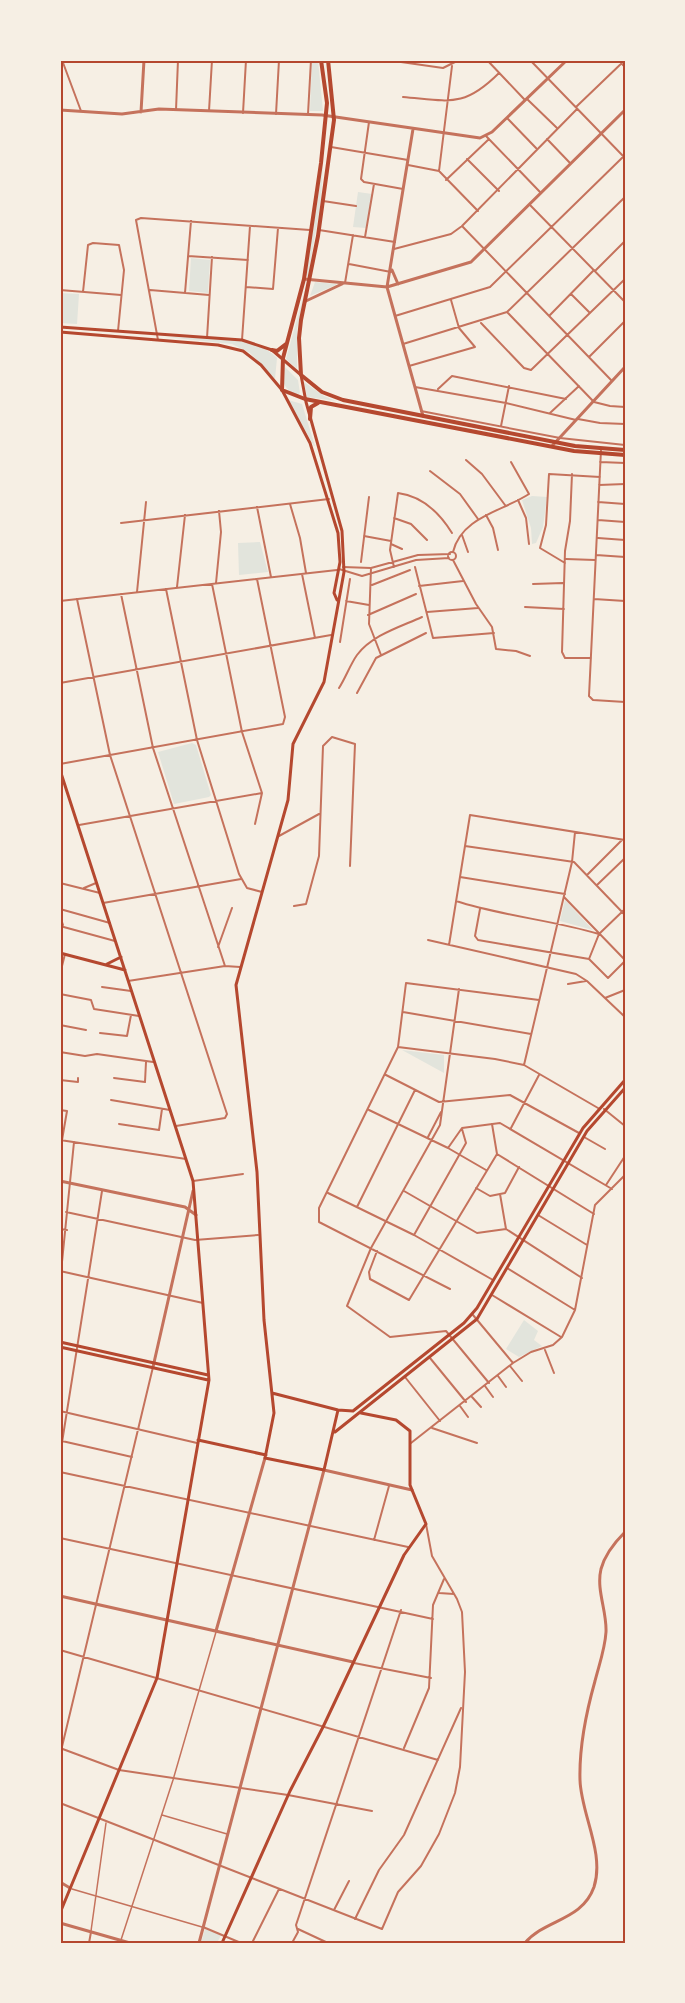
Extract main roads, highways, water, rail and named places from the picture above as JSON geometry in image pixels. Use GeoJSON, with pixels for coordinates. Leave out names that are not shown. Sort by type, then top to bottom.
{"type":"FeatureCollection","features":[{"type":"Feature","properties":{"kind":"main road"},"geometry":{"type":"LineString","coordinates":[[282,390],[283,358],[304,279],[321,160],[327,88],[321,60]]}},
{"type":"Feature","properties":{"kind":"main road"},"geometry":{"type":"LineString","coordinates":[[265,1456],[273,1423],[272,1393],[258,1235],[257,1172],[248,1079],[236,1003],[236,985],[288,800],[293,744],[322,688],[344,572],[342,531],[305,399],[299,338],[311,280],[331,147],[334,117],[328,60]]}},
{"type":"Feature","properties":{"kind":"main road"},"geometry":{"type":"LineString","coordinates":[[321,160],[329,161]]}},
{"type":"Feature","properties":{"kind":"main road"},"geometry":{"type":"LineString","coordinates":[[60,327],[242,340],[277,351],[286,344]]}},
{"type":"Feature","properties":{"kind":"main road"},"geometry":{"type":"LineString","coordinates":[[60,332],[218,345],[243,351],[261,365],[282,390],[310,442],[329,499],[338,533],[339,569],[334,593],[337,601]]}},
{"type":"Feature","properties":{"kind":"main road"},"geometry":{"type":"LineString","coordinates":[[272,350],[315,387],[343,400],[422,413],[554,445]]}},
{"type":"Feature","properties":{"kind":"main road"},"geometry":{"type":"LineString","coordinates":[[282,390],[305,399],[554,445],[625,455]]}},
{"type":"Feature","properties":{"kind":"main road"},"geometry":{"type":"LineString","coordinates":[[310,418],[314,404],[322,402]]}},
{"type":"Feature","properties":{"kind":"main road"},"geometry":{"type":"LineString","coordinates":[[601,452],[625,450]]}},
{"type":"Feature","properties":{"kind":"main road"},"geometry":{"type":"LineString","coordinates":[[60,773],[194,1184],[208,1375],[157,1678],[60,1914]]}},
{"type":"Feature","properties":{"kind":"main road"},"geometry":{"type":"LineString","coordinates":[[60,953],[125,970]]}},
{"type":"Feature","properties":{"kind":"main road"},"geometry":{"type":"LineString","coordinates":[[105,964],[121,957]]}},
{"type":"Feature","properties":{"kind":"main road"},"geometry":{"type":"LineString","coordinates":[[272,1393],[350,1412],[361,1406],[472,1315],[580,1133],[599,1108],[624,1084]]}},
{"type":"Feature","properties":{"kind":"main road"},"geometry":{"type":"LineString","coordinates":[[333,1433],[477,1319],[584,1137],[624,1084]]}},
{"type":"Feature","properties":{"kind":"main road"},"geometry":{"type":"LineString","coordinates":[[60,1342],[208,1375]]}},
{"type":"Feature","properties":{"kind":"main road"},"geometry":{"type":"LineString","coordinates":[[60,1347],[208,1380]]}},
{"type":"Feature","properties":{"kind":"main road"},"geometry":{"type":"LineString","coordinates":[[361,1406],[361,1413]]}},
{"type":"Feature","properties":{"kind":"main road"},"geometry":{"type":"LineString","coordinates":[[198,1441],[324,1470],[338,1410]]}},
{"type":"Feature","properties":{"kind":"main road"},"geometry":{"type":"LineString","coordinates":[[222,1943],[288,1795],[323,1727],[408,1547],[426,1524],[412,1490],[411,1443],[407,1427],[396,1420],[361,1413]]}}]}
